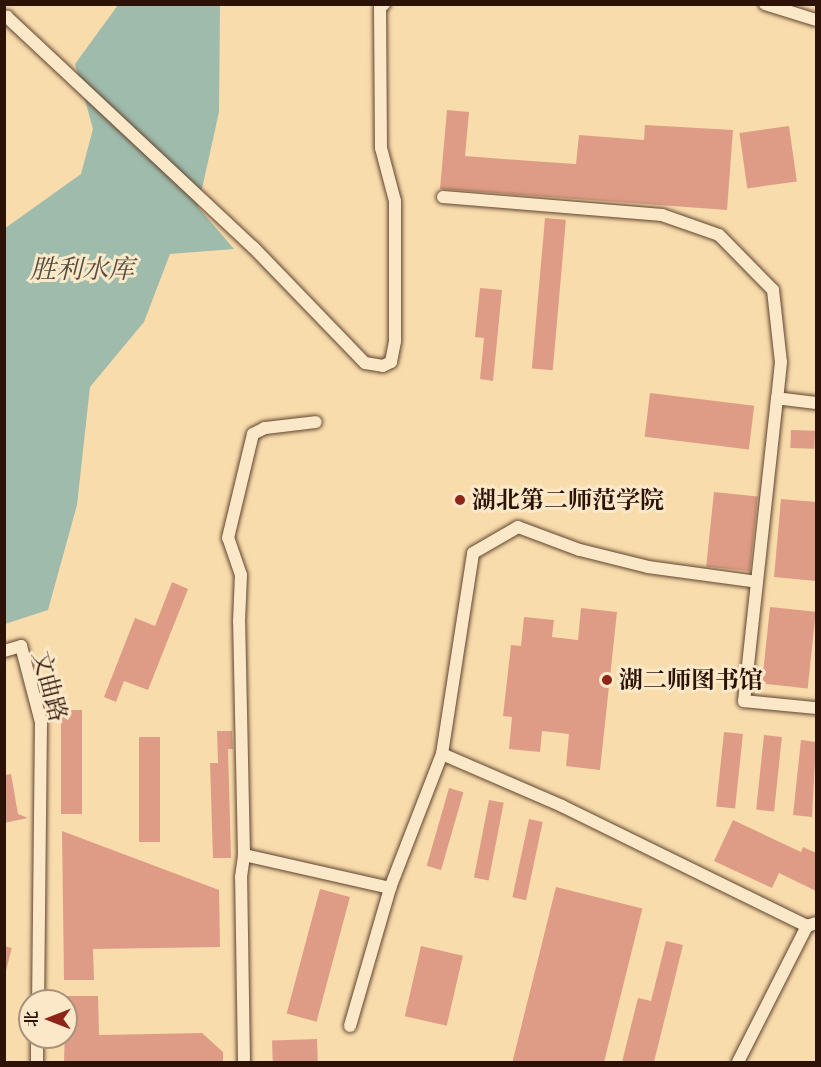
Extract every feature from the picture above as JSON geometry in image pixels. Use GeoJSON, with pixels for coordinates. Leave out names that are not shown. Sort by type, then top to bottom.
{"type":"FeatureCollection","features":[{"type":"Feature","properties":{"kind":"street"},"geometry":{"type":"LineString","coordinates":[[4,19],[7,17],[253,247],[365,363],[383,366],[391,362],[395,341],[395,201],[381,148],[380,8],[384,4]]}},
{"type":"Feature","properties":{"kind":"street"},"geometry":{"type":"LineString","coordinates":[[765,4],[816,20]]}},
{"type":"Feature","properties":{"kind":"street"},"geometry":{"type":"LineString","coordinates":[[443,197],[662,215],[719,235],[773,290],[781,362],[744,701],[816,708]]}},
{"type":"Feature","properties":{"kind":"street"},"geometry":{"type":"LineString","coordinates":[[777,398],[816,403]]}},
{"type":"Feature","properties":{"kind":"street"},"geometry":{"type":"LineString","coordinates":[[244,1062],[241,877],[244,855],[238,622],[241,575],[228,538],[253,434],[265,428],[316,422]]}},
{"type":"Feature","properties":{"kind":"street"},"geometry":{"type":"LineString","coordinates":[[350,1026],[390,888],[442,754],[473,553],[518,527],[580,550],[648,567],[757,582]]}},
{"type":"Feature","properties":{"kind":"street","name":"文曲路"},"geometry":{"type":"LineString","coordinates":[[4,651],[21,646],[41,722],[38,989]]}},
{"type":"Feature","properties":{"kind":"street"},"geometry":{"type":"LineString","coordinates":[[442,754],[562,806],[812,925],[738,1062]]}},
{"type":"Feature","properties":{"kind":"street"},"geometry":{"type":"LineString","coordinates":[[244,855],[390,888]]}},
{"type":"Feature","properties":{"kind":"water","name":"胜利水库"},"geometry":{"type":"Polygon","coordinates":[[[118,5],[220,5],[219,112],[198,207],[234,249],[170,254],[144,322],[90,387],[77,505],[48,610],[5,624],[4,229],[81,174],[93,129],[75,64],[118,5]]]}},
{"type":"Feature","properties":{"kind":"building"},"geometry":{"type":"Polygon","coordinates":[[[447,110],[469,112],[465,156],[531,161],[576,164],[579,135],[644,140],[645,125],[733,130],[727,210],[440,189],[447,110]]]}},
{"type":"Feature","properties":{"kind":"building"},"geometry":{"type":"Polygon","coordinates":[[[789,126],[797,181],[747,188],[739,133],[789,126]]]}},
{"type":"Feature","properties":{"kind":"building"},"geometry":{"type":"Polygon","coordinates":[[[545,218],[566,220],[553,370],[532,368],[545,218]]]}},
{"type":"Feature","properties":{"kind":"building"},"geometry":{"type":"Polygon","coordinates":[[[480,288],[502,290],[493,381],[480,379],[484,338],[475,337],[480,288]]]}},
{"type":"Feature","properties":{"kind":"building"},"geometry":{"type":"Polygon","coordinates":[[[650,393],[754,406],[749,449],[645,437],[650,393]]]}},
{"type":"Feature","properties":{"kind":"building"},"geometry":{"type":"Polygon","coordinates":[[[791,430],[815,431],[814,449],[790,448],[791,430]]]}},
{"type":"Feature","properties":{"kind":"building"},"geometry":{"type":"Polygon","coordinates":[[[714,492],[758,497],[750,571],[706,567],[714,492]]]}},
{"type":"Feature","properties":{"kind":"building"},"geometry":{"type":"Polygon","coordinates":[[[781,499],[816,502],[816,581],[774,577],[781,499]]]}},
{"type":"Feature","properties":{"kind":"building"},"geometry":{"type":"Polygon","coordinates":[[[172,582],[188,589],[148,690],[124,681],[116,702],[104,697],[135,618],[155,626],[172,582]]]}},
{"type":"Feature","properties":{"kind":"building"},"geometry":{"type":"Polygon","coordinates":[[[770,607],[816,612],[808,688],[762,684],[770,607]]]}},
{"type":"Feature","properties":{"kind":"building"},"geometry":{"type":"Polygon","coordinates":[[[581,608],[617,612],[600,770],[566,766],[569,734],[542,731],[540,752],[509,749],[512,717],[503,716],[511,645],[521,646],[524,617],[554,620],[552,637],[578,640],[581,608]]]}},
{"type":"Feature","properties":{"kind":"building"},"geometry":{"type":"Polygon","coordinates":[[[61,710],[82,710],[82,814],[61,814],[61,710]]]}},
{"type":"Feature","properties":{"kind":"building"},"geometry":{"type":"Polygon","coordinates":[[[217,731],[232,731],[233,749],[228,749],[231,858],[213,858],[210,763],[218,763],[217,731]]]}},
{"type":"Feature","properties":{"kind":"building"},"geometry":{"type":"Polygon","coordinates":[[[724,732],[743,734],[735,809],[716,807],[724,732]]]}},
{"type":"Feature","properties":{"kind":"building"},"geometry":{"type":"Polygon","coordinates":[[[764,735],[782,737],[774,811],[756,810],[764,735]]]}},
{"type":"Feature","properties":{"kind":"building"},"geometry":{"type":"Polygon","coordinates":[[[139,737],[160,737],[160,842],[139,842],[139,737]]]}},
{"type":"Feature","properties":{"kind":"building"},"geometry":{"type":"Polygon","coordinates":[[[801,740],[816,742],[812,817],[793,815],[801,740]]]}},
{"type":"Feature","properties":{"kind":"building"},"geometry":{"type":"Polygon","coordinates":[[[11,774],[18,814],[28,818],[4,823],[4,775],[11,774]]]}},
{"type":"Feature","properties":{"kind":"building"},"geometry":{"type":"Polygon","coordinates":[[[449,788],[463,792],[441,870],[427,866],[449,788]]]}},
{"type":"Feature","properties":{"kind":"building"},"geometry":{"type":"Polygon","coordinates":[[[489,800],[504,803],[489,880],[474,878],[489,800]]]}},
{"type":"Feature","properties":{"kind":"building"},"geometry":{"type":"Polygon","coordinates":[[[529,819],[543,822],[526,900],[512,897],[529,819]]]}},
{"type":"Feature","properties":{"kind":"building"},"geometry":{"type":"Polygon","coordinates":[[[733,820],[801,852],[803,847],[816,853],[816,891],[779,873],[772,888],[714,861],[733,820]]]}},
{"type":"Feature","properties":{"kind":"building"},"geometry":{"type":"Polygon","coordinates":[[[62,831],[219,890],[220,947],[93,949],[94,980],[64,980],[62,831]]]}},
{"type":"Feature","properties":{"kind":"building"},"geometry":{"type":"Polygon","coordinates":[[[556,887],[642,909],[604,1062],[512,1062],[556,887]]]}},
{"type":"Feature","properties":{"kind":"building"},"geometry":{"type":"Polygon","coordinates":[[[320,889],[350,897],[317,1022],[287,1014],[320,889]]]}},
{"type":"Feature","properties":{"kind":"building"},"geometry":{"type":"Polygon","coordinates":[[[666,941],[683,945],[654,1062],[622,1062],[638,998],[651,1001],[666,941]]]}},
{"type":"Feature","properties":{"kind":"building"},"geometry":{"type":"Polygon","coordinates":[[[4,946],[12,948],[4,979],[4,946]]]}},
{"type":"Feature","properties":{"kind":"building"},"geometry":{"type":"Polygon","coordinates":[[[421,946],[463,956],[447,1026],[405,1016],[421,946]]]}},
{"type":"Feature","properties":{"kind":"building"},"geometry":{"type":"Polygon","coordinates":[[[78,996],[98,996],[99,1035],[202,1033],[223,1052],[223,1062],[64,1062],[64,1049],[78,1049],[78,996]]]}},
{"type":"Feature","properties":{"kind":"building"},"geometry":{"type":"Polygon","coordinates":[[[317,1039],[318,1062],[273,1062],[272,1041],[317,1039]]]}},
{"type":"Feature","properties":{"kind":"place","name":"湖北第二师范学院"},"geometry":{"type":"Point","coordinates":[460,500]}},
{"type":"Feature","properties":{"kind":"place","name":"湖二师图书馆"},"geometry":{"type":"Point","coordinates":[607,680]}}]}
